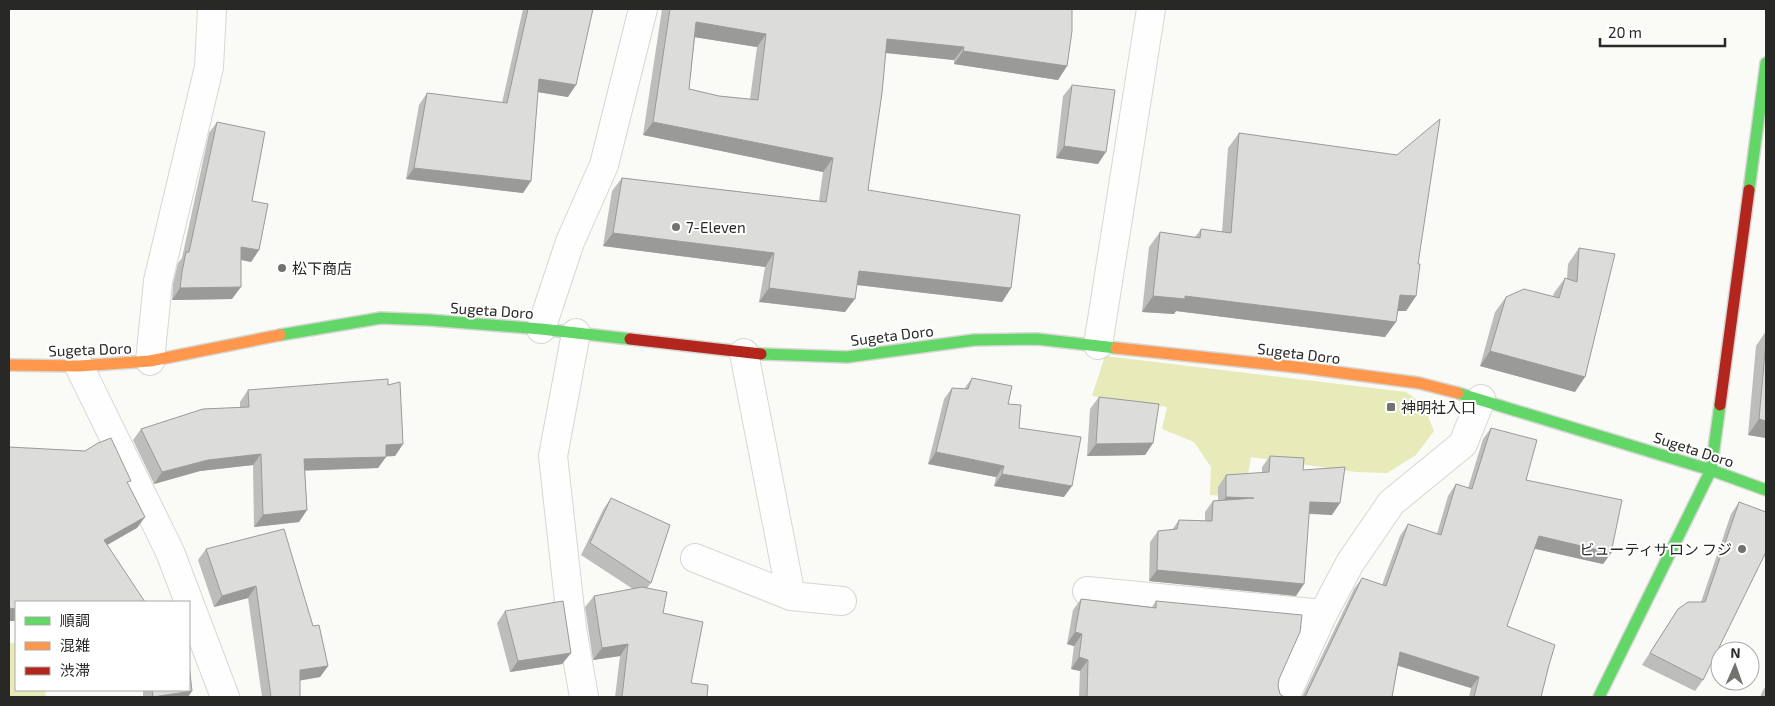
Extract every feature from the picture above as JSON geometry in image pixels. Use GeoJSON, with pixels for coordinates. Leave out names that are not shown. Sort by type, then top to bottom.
{"type":"FeatureCollection","features":[{"type":"Feature","properties":{"kind":"street"},"geometry":{"type":"LineString","coordinates":[[150,361],[158,281],[209,67],[212,9]]}},
{"type":"Feature","properties":{"kind":"street"},"geometry":{"type":"LineString","coordinates":[[542,329],[570,242],[604,166],[643,9]]}},
{"type":"Feature","properties":{"kind":"street"},"geometry":{"type":"LineString","coordinates":[[1098,345],[1151,9]]}},
{"type":"Feature","properties":{"kind":"street"},"geometry":{"type":"LineString","coordinates":[[1599,697],[1711,470],[1766,63]]}},
{"type":"Feature","properties":{"kind":"street","name":"Sugeta Doro"},"geometry":{"type":"LineString","coordinates":[[9,365],[79,366],[150,361],[315,328],[381,318],[542,329],[744,353],[847,357],[974,340],[1037,339],[1419,383],[1481,399],[1711,470],[1766,490]]}},
{"type":"Feature","properties":{"kind":"street"},"geometry":{"type":"LineString","coordinates":[[576,333],[553,456],[572,628],[584,697]]}},
{"type":"Feature","properties":{"kind":"street"},"geometry":{"type":"LineString","coordinates":[[744,353],[791,596]]}},
{"type":"Feature","properties":{"kind":"street"},"geometry":{"type":"LineString","coordinates":[[79,366],[170,552],[189,601]]}},
{"type":"Feature","properties":{"kind":"street"},"geometry":{"type":"LineString","coordinates":[[1285,697],[1323,614],[1350,563],[1391,503],[1463,444],[1481,399]]}},
{"type":"Feature","properties":{"kind":"street"},"geometry":{"type":"LineString","coordinates":[[695,558],[791,596],[842,601]]}},
{"type":"Feature","properties":{"kind":"street"},"geometry":{"type":"LineString","coordinates":[[1087,591],[1323,614]]}},
{"type":"Feature","properties":{"kind":"street"},"geometry":{"type":"LineString","coordinates":[[190,605],[225,697]]}},
{"type":"Feature","properties":{"kind":"green space"},"geometry":{"type":"Polygon","coordinates":[[[1105,356],[1406,392],[1423,404],[1434,431],[1416,455],[1387,473],[1356,472],[1251,457],[1244,497],[1210,495],[1211,467],[1194,442],[1162,429],[1167,407],[1092,396],[1105,356]]]}},
{"type":"Feature","properties":{"kind":"green space"},"geometry":{"type":"Polygon","coordinates":[[[9,643],[15,643],[15,691],[45,691],[46,697],[9,697],[9,643]]]}},
{"type":"Feature","properties":{"kind":"building"},"geometry":{"type":"Polygon","coordinates":[[[528,9],[593,9],[576,85],[539,79],[531,181],[414,168],[427,93],[507,103],[528,9]]]}},
{"type":"Feature","properties":{"kind":"building"},"geometry":{"type":"Polygon","coordinates":[[[670,9],[1072,9],[1072,31],[1067,66],[963,51],[964,47],[887,39],[882,93],[868,190],[1020,215],[1011,288],[859,271],[855,299],[769,288],[774,253],[613,233],[622,178],[826,202],[833,158],[653,122],[670,9]],[[696,22],[689,89],[719,96],[758,100],[766,34],[696,22]]]}},
{"type":"Feature","properties":{"kind":"building"},"geometry":{"type":"Polygon","coordinates":[[[1072,85],[1115,90],[1106,152],[1064,146],[1072,85]]]}},
{"type":"Feature","properties":{"kind":"building"},"geometry":{"type":"Polygon","coordinates":[[[1440,119],[1418,264],[1420,264],[1416,296],[1400,295],[1396,322],[1185,296],[1185,299],[1153,296],[1160,232],[1200,238],[1201,229],[1231,233],[1239,133],[1397,155],[1440,119]]]}},
{"type":"Feature","properties":{"kind":"building"},"geometry":{"type":"Polygon","coordinates":[[[217,122],[265,132],[252,201],[268,204],[259,250],[241,247],[241,287],[180,288],[186,252],[189,252],[217,122]]]}},
{"type":"Feature","properties":{"kind":"building"},"geometry":{"type":"Polygon","coordinates":[[[1579,248],[1615,254],[1585,377],[1490,351],[1506,297],[1524,289],[1559,298],[1565,278],[1577,282],[1579,248]]]}},
{"type":"Feature","properties":{"kind":"building"},"geometry":{"type":"Polygon","coordinates":[[[1766,341],[1766,421],[1759,419],[1766,341]]]}},
{"type":"Feature","properties":{"kind":"building"},"geometry":{"type":"Polygon","coordinates":[[[972,378],[1012,386],[1008,404],[1021,405],[1019,428],[1081,437],[1072,486],[1002,474],[1004,466],[936,452],[952,388],[968,389],[972,378]]]}},
{"type":"Feature","properties":{"kind":"building"},"geometry":{"type":"Polygon","coordinates":[[[388,379],[388,385],[400,382],[403,444],[386,445],[386,457],[304,459],[307,510],[263,515],[261,454],[208,460],[162,472],[141,429],[203,409],[249,407],[248,390],[388,379]]]}},
{"type":"Feature","properties":{"kind":"building"},"geometry":{"type":"Polygon","coordinates":[[[1099,397],[1159,404],[1153,443],[1096,444],[1099,397]]]}},
{"type":"Feature","properties":{"kind":"building"},"geometry":{"type":"Polygon","coordinates":[[[1491,428],[1537,440],[1526,480],[1622,500],[1611,553],[1539,536],[1507,626],[1555,645],[1541,697],[1474,697],[1479,677],[1400,652],[1392,697],[1305,697],[1362,578],[1386,586],[1408,524],[1441,535],[1456,484],[1472,489],[1491,428]]]}},
{"type":"Feature","properties":{"kind":"building"},"geometry":{"type":"Polygon","coordinates":[[[111,438],[131,481],[127,482],[145,517],[104,540],[144,601],[15,601],[15,609],[9,608],[9,447],[85,451],[111,438]]]}},
{"type":"Feature","properties":{"kind":"building"},"geometry":{"type":"Polygon","coordinates":[[[1270,456],[1304,458],[1303,470],[1345,467],[1340,503],[1310,502],[1304,584],[1157,570],[1158,531],[1177,529],[1179,520],[1212,521],[1213,501],[1254,498],[1226,497],[1226,475],[1269,472],[1270,456]]]}},
{"type":"Feature","properties":{"kind":"building"},"geometry":{"type":"Polygon","coordinates":[[[611,498],[670,525],[651,583],[590,543],[611,498]]]}},
{"type":"Feature","properties":{"kind":"building"},"geometry":{"type":"Polygon","coordinates":[[[1739,502],[1766,512],[1766,552],[1722,641],[1710,641],[1710,666],[1703,680],[1650,653],[1678,609],[1688,602],[1705,602],[1739,502]]]}},
{"type":"Feature","properties":{"kind":"building"},"geometry":{"type":"Polygon","coordinates":[[[284,529],[313,626],[319,625],[328,666],[300,670],[300,697],[271,697],[256,586],[222,596],[206,549],[284,529]]]}},
{"type":"Feature","properties":{"kind":"building"},"geometry":{"type":"Polygon","coordinates":[[[642,587],[667,592],[663,613],[703,622],[691,683],[708,685],[707,697],[622,697],[628,644],[602,648],[594,596],[642,587]]]}},
{"type":"Feature","properties":{"kind":"building"},"geometry":{"type":"Polygon","coordinates":[[[1081,599],[1156,608],[1156,601],[1302,615],[1300,632],[1279,679],[1280,694],[1284,697],[1087,697],[1088,660],[1079,657],[1082,634],[1075,632],[1081,599]]]}},
{"type":"Feature","properties":{"kind":"building"},"geometry":{"type":"Polygon","coordinates":[[[563,601],[571,653],[518,661],[505,611],[563,601]]]}},
{"type":"Feature","properties":{"kind":"building"},"geometry":{"type":"Polygon","coordinates":[[[190,673],[192,691],[153,697],[152,691],[190,691],[190,673]]]}},
{"type":"Feature","properties":{"kind":"traffic: fast"},"geometry":{"type":"LineString","coordinates":[[1749,190],[1766,63]]}},
{"type":"Feature","properties":{"kind":"traffic: fast"},"geometry":{"type":"LineString","coordinates":[[280,335],[381,318],[541,329],[630,339]]}},
{"type":"Feature","properties":{"kind":"traffic: fast"},"geometry":{"type":"LineString","coordinates":[[761,354],[847,357],[974,340],[1037,339],[1116,348]]}},
{"type":"Feature","properties":{"kind":"traffic: fast"},"geometry":{"type":"LineString","coordinates":[[1458,393],[1711,470],[1766,490]]}},
{"type":"Feature","properties":{"kind":"traffic: fast"},"geometry":{"type":"LineString","coordinates":[[1599,697],[1711,470],[1720,405]]}},
{"type":"Feature","properties":{"kind":"traffic: slow"},"geometry":{"type":"LineString","coordinates":[[9,365],[79,366],[150,361],[280,335]]}},
{"type":"Feature","properties":{"kind":"traffic: slow"},"geometry":{"type":"LineString","coordinates":[[1116,348],[1305,368],[1419,383],[1458,393]]}},
{"type":"Feature","properties":{"kind":"traffic: jam"},"geometry":{"type":"LineString","coordinates":[[1720,405],[1749,190]]}},
{"type":"Feature","properties":{"kind":"traffic: jam"},"geometry":{"type":"LineString","coordinates":[[630,339],[761,354]]}},
{"type":"Feature","properties":{"kind":"place","name":"7-Eleven"},"geometry":{"type":"Point","coordinates":[676,227]}},
{"type":"Feature","properties":{"kind":"place","name":"松下商店"},"geometry":{"type":"Point","coordinates":[282,268]}},
{"type":"Feature","properties":{"kind":"place","name":"神明社入口"},"geometry":{"type":"Point","coordinates":[1391,407]}},
{"type":"Feature","properties":{"kind":"place","name":"ビューティサロン フジ"},"geometry":{"type":"Point","coordinates":[1742,549]}}]}
